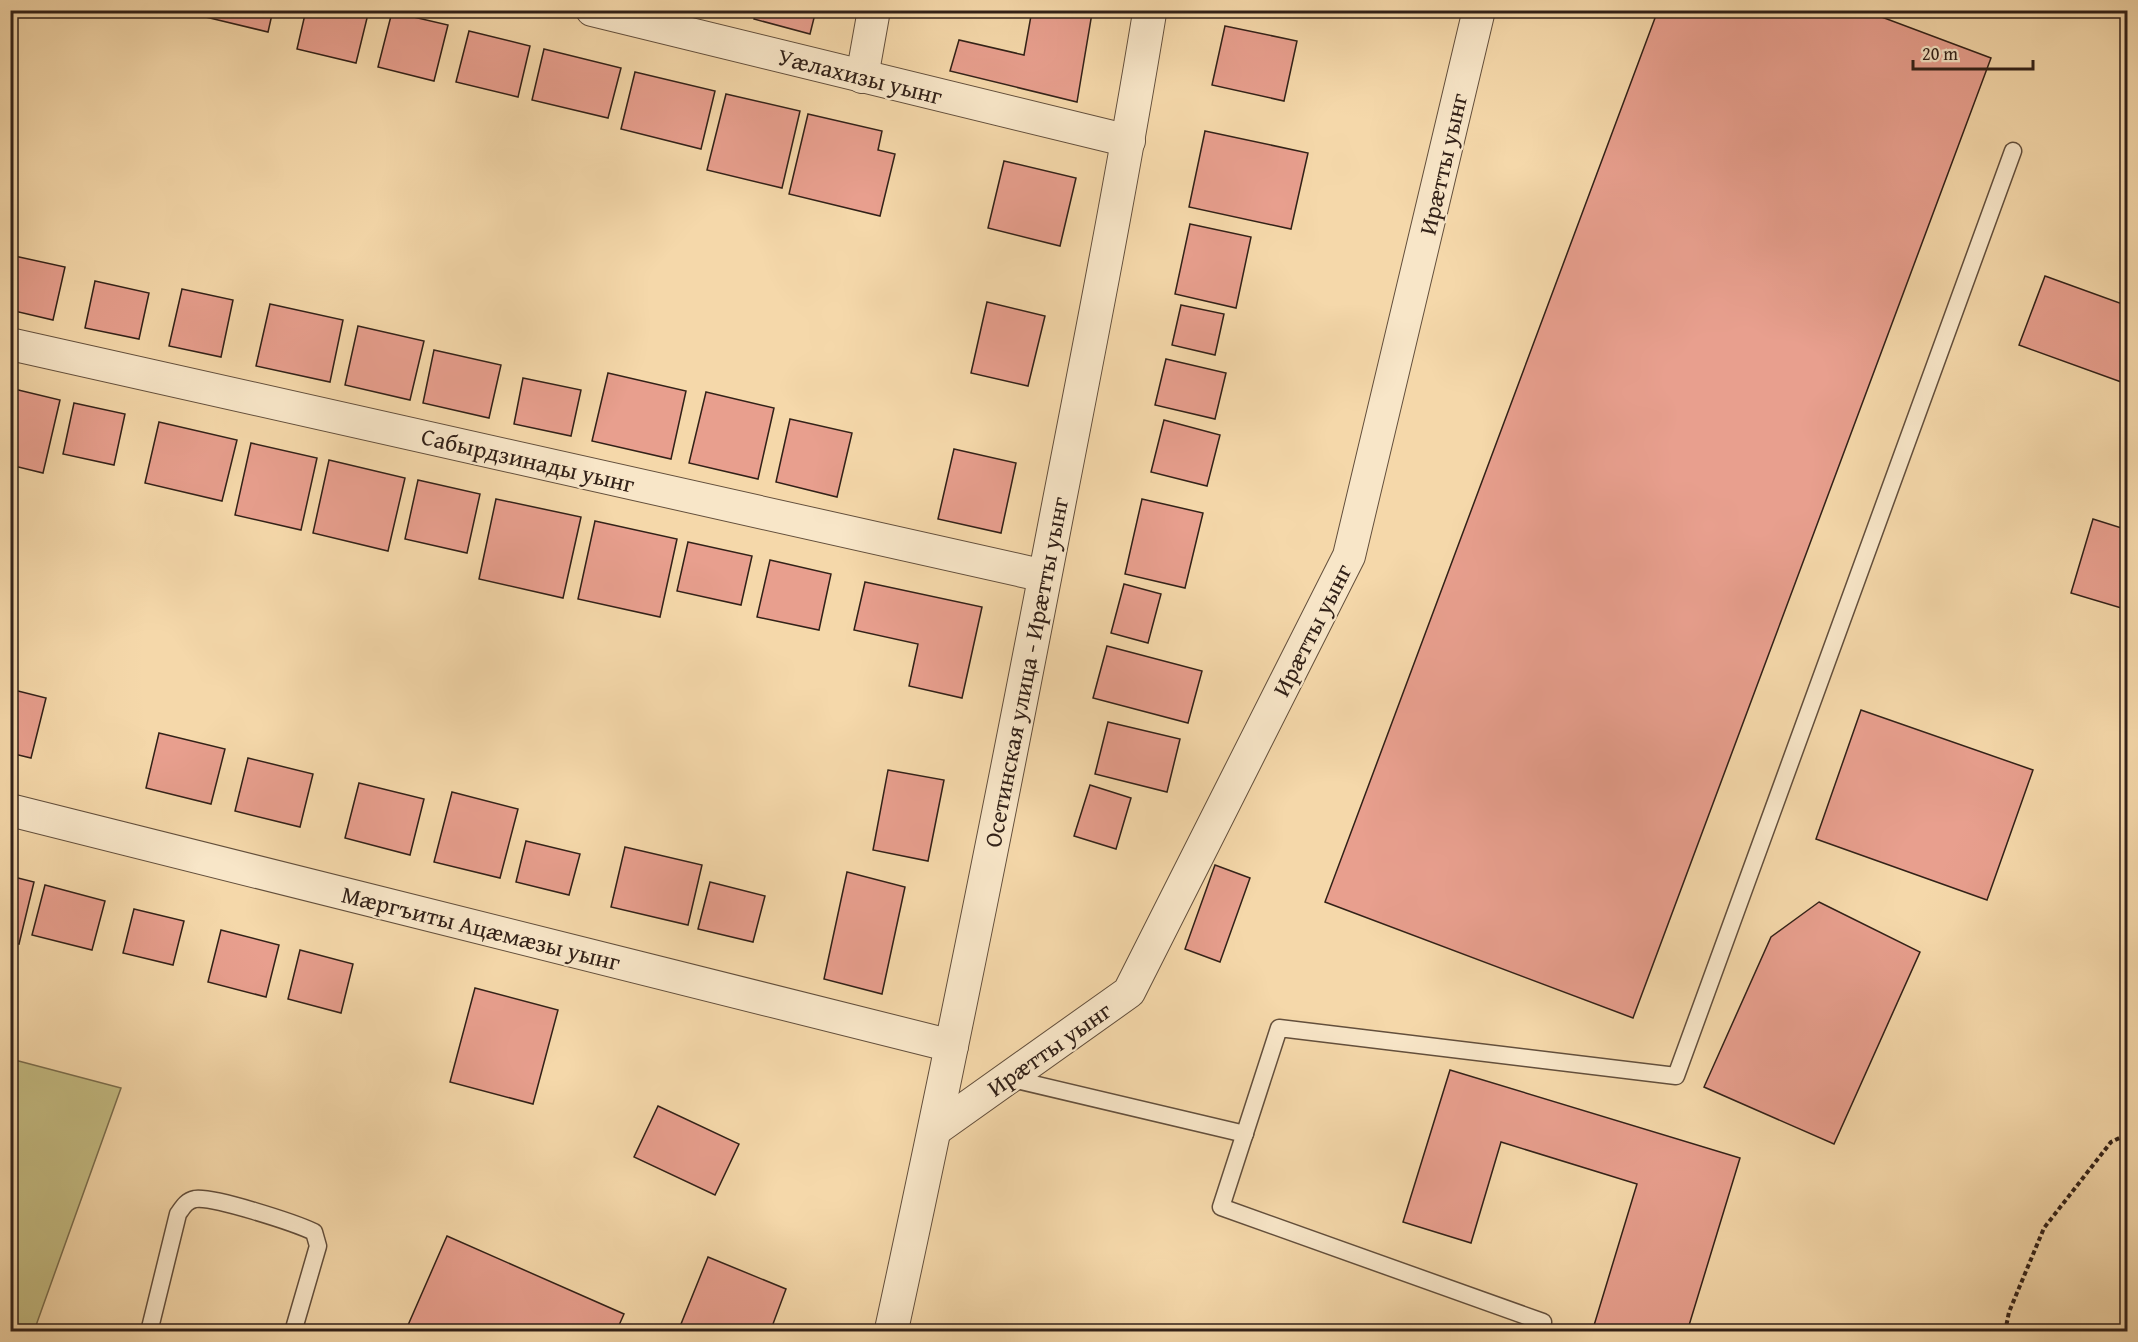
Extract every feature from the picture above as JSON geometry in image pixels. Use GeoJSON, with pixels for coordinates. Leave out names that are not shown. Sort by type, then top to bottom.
{"type":"FeatureCollection","features":[{"type":"Feature","properties":{"kind":"street","name":"Уӕлахизы уынг"},"geometry":{"type":"LineString","coordinates":[[592,10],[1129,141]]}},
{"type":"Feature","properties":{"kind":"street"},"geometry":{"type":"LineString","coordinates":[[862,77],[874,10]]}},
{"type":"Feature","properties":{"kind":"street","name":"Осетинская улица - Ирæтты уынг"},"geometry":{"type":"LineString","coordinates":[[891,1332],[952,1046],[1045,576],[1129,141],[1150,10]]}},
{"type":"Feature","properties":{"kind":"street","name":"Ирæтты уынг"},"geometry":{"type":"LineString","coordinates":[[934,1130],[1129,992],[1349,556],[1479,10]]}},
{"type":"Feature","properties":{"kind":"street","name":"Сабырдзинады уынг"},"geometry":{"type":"LineString","coordinates":[[10,344],[1045,576]]}},
{"type":"Feature","properties":{"kind":"street","name":"Мӕргъиты Ацӕмӕзы уынг"},"geometry":{"type":"LineString","coordinates":[[10,810],[952,1046]]}},
{"type":"Feature","properties":{"kind":"lane"},"geometry":{"type":"LineString","coordinates":[[1543,1322],[1221,1207],[1279,1028],[1676,1076],[2013,151]]}},
{"type":"Feature","properties":{"kind":"lane"},"geometry":{"type":"LineString","coordinates":[[1008,1078],[1245,1134]]}},
{"type":"Feature","properties":{"kind":"lane"},"geometry":{"type":"LineString","coordinates":[[149,1332],[178,1214],[187,1202],[197,1198],[225,1203],[297,1223],[314,1232],[318,1246],[293,1332]]}},
{"type":"Feature","properties":{"kind":"path"},"geometry":{"type":"LineString","coordinates":[[2005,1332],[2008,1312],[2044,1228],[2111,1142],[2127,1134]]}},
{"type":"Feature","properties":{"kind":"shaded area"},"geometry":{"type":"Polygon","coordinates":[[[11,1059],[121,1088],[34,1331],[11,1331],[11,1059]]]}},
{"type":"Feature","properties":{"kind":"building"},"geometry":{"type":"Polygon","coordinates":[[[194,10],[273,10],[268,32],[193,14],[194,10]]]}},
{"type":"Feature","properties":{"kind":"building"},"geometry":{"type":"Polygon","coordinates":[[[306,10],[369,10],[356,63],[297,49],[306,10]]]}},
{"type":"Feature","properties":{"kind":"building"},"geometry":{"type":"Polygon","coordinates":[[[757,10],[816,10],[810,34],[754,19],[757,10]]]}},
{"type":"Feature","properties":{"kind":"building"},"geometry":{"type":"Polygon","coordinates":[[[1032,10],[1075,10],[1092,13],[1077,102],[950,71],[959,40],[1024,55],[1032,10]]]}},
{"type":"Feature","properties":{"kind":"building"},"geometry":{"type":"Polygon","coordinates":[[[1658,10],[1863,10],[1991,58],[1633,1018],[1325,902],[1658,10]]]}},
{"type":"Feature","properties":{"kind":"building"},"geometry":{"type":"Polygon","coordinates":[[[392,12],[448,25],[434,81],[378,67],[392,12]]]}},
{"type":"Feature","properties":{"kind":"building"},"geometry":{"type":"Polygon","coordinates":[[[1225,26],[1297,41],[1284,101],[1212,85],[1225,26]]]}},
{"type":"Feature","properties":{"kind":"building"},"geometry":{"type":"Polygon","coordinates":[[[469,31],[530,46],[518,97],[456,82],[469,31]]]}},
{"type":"Feature","properties":{"kind":"building"},"geometry":{"type":"Polygon","coordinates":[[[544,49],[621,68],[608,118],[532,100],[544,49]]]}},
{"type":"Feature","properties":{"kind":"building"},"geometry":{"type":"Polygon","coordinates":[[[635,72],[715,91],[701,149],[621,129],[635,72]]]}},
{"type":"Feature","properties":{"kind":"building"},"geometry":{"type":"Polygon","coordinates":[[[726,94],[800,111],[782,188],[707,170],[726,94]]]}},
{"type":"Feature","properties":{"kind":"building"},"geometry":{"type":"Polygon","coordinates":[[[808,114],[882,131],[878,150],[895,154],[880,216],[789,194],[808,114]]]}},
{"type":"Feature","properties":{"kind":"building"},"geometry":{"type":"Polygon","coordinates":[[[1205,131],[1308,153],[1291,229],[1189,207],[1205,131]]]}},
{"type":"Feature","properties":{"kind":"building"},"geometry":{"type":"Polygon","coordinates":[[[1004,161],[1076,178],[1060,246],[988,228],[1004,161]]]}},
{"type":"Feature","properties":{"kind":"building"},"geometry":{"type":"Polygon","coordinates":[[[1190,224],[1251,237],[1236,308],[1175,294],[1190,224]]]}},
{"type":"Feature","properties":{"kind":"building"},"geometry":{"type":"Polygon","coordinates":[[[10,255],[65,267],[53,320],[10,310],[10,255]]]}},
{"type":"Feature","properties":{"kind":"building"},"geometry":{"type":"Polygon","coordinates":[[[2045,276],[2128,306],[2128,372],[2124,383],[2019,345],[2045,276]]]}},
{"type":"Feature","properties":{"kind":"building"},"geometry":{"type":"Polygon","coordinates":[[[95,281],[149,293],[139,339],[85,328],[95,281]]]}},
{"type":"Feature","properties":{"kind":"building"},"geometry":{"type":"Polygon","coordinates":[[[182,289],[233,300],[221,357],[169,346],[182,289]]]}},
{"type":"Feature","properties":{"kind":"building"},"geometry":{"type":"Polygon","coordinates":[[[987,302],[1045,316],[1028,386],[971,373],[987,302]]]}},
{"type":"Feature","properties":{"kind":"building"},"geometry":{"type":"Polygon","coordinates":[[[270,304],[343,320],[330,382],[256,366],[270,304]]]}},
{"type":"Feature","properties":{"kind":"building"},"geometry":{"type":"Polygon","coordinates":[[[1181,305],[1224,314],[1215,355],[1172,345],[1181,305]]]}},
{"type":"Feature","properties":{"kind":"building"},"geometry":{"type":"Polygon","coordinates":[[[358,326],[424,341],[410,400],[345,385],[358,326]]]}},
{"type":"Feature","properties":{"kind":"building"},"geometry":{"type":"Polygon","coordinates":[[[434,350],[501,365],[489,418],[423,403],[434,350]]]}},
{"type":"Feature","properties":{"kind":"building"},"geometry":{"type":"Polygon","coordinates":[[[1166,359],[1226,373],[1215,419],[1155,405],[1166,359]]]}},
{"type":"Feature","properties":{"kind":"building"},"geometry":{"type":"Polygon","coordinates":[[[608,373],[686,391],[671,459],[592,441],[608,373]]]}},
{"type":"Feature","properties":{"kind":"building"},"geometry":{"type":"Polygon","coordinates":[[[523,378],[581,390],[571,436],[514,424],[523,378]]]}},
{"type":"Feature","properties":{"kind":"building"},"geometry":{"type":"Polygon","coordinates":[[[10,388],[60,400],[43,473],[10,465],[10,388]]]}},
{"type":"Feature","properties":{"kind":"building"},"geometry":{"type":"Polygon","coordinates":[[[706,392],[774,408],[758,479],[689,463],[706,392]]]}},
{"type":"Feature","properties":{"kind":"building"},"geometry":{"type":"Polygon","coordinates":[[[74,403],[125,414],[114,465],[63,454],[74,403]]]}},
{"type":"Feature","properties":{"kind":"building"},"geometry":{"type":"Polygon","coordinates":[[[790,419],[852,433],[837,497],[776,482],[790,419]]]}},
{"type":"Feature","properties":{"kind":"building"},"geometry":{"type":"Polygon","coordinates":[[[1164,420],[1220,435],[1207,486],[1151,472],[1164,420]]]}},
{"type":"Feature","properties":{"kind":"building"},"geometry":{"type":"Polygon","coordinates":[[[159,422],[237,440],[222,501],[145,483],[159,422]]]}},
{"type":"Feature","properties":{"kind":"building"},"geometry":{"type":"Polygon","coordinates":[[[251,443],[317,458],[301,530],[235,515],[251,443]]]}},
{"type":"Feature","properties":{"kind":"building"},"geometry":{"type":"Polygon","coordinates":[[[954,449],[1016,463],[1001,533],[938,519],[954,449]]]}},
{"type":"Feature","properties":{"kind":"building"},"geometry":{"type":"Polygon","coordinates":[[[329,460],[405,478],[388,551],[313,533],[329,460]]]}},
{"type":"Feature","properties":{"kind":"building"},"geometry":{"type":"Polygon","coordinates":[[[418,480],[480,494],[467,553],[405,539],[418,480]]]}},
{"type":"Feature","properties":{"kind":"building"},"geometry":{"type":"Polygon","coordinates":[[[496,499],[581,517],[563,598],[479,579],[496,499]]]}},
{"type":"Feature","properties":{"kind":"building"},"geometry":{"type":"Polygon","coordinates":[[[1142,499],[1203,513],[1185,588],[1125,574],[1142,499]]]}},
{"type":"Feature","properties":{"kind":"building"},"geometry":{"type":"Polygon","coordinates":[[[2093,519],[2128,530],[2128,610],[2071,593],[2093,519]]]}},
{"type":"Feature","properties":{"kind":"building"},"geometry":{"type":"Polygon","coordinates":[[[595,521],[677,539],[660,617],[578,599],[595,521]]]}},
{"type":"Feature","properties":{"kind":"building"},"geometry":{"type":"Polygon","coordinates":[[[688,542],[752,556],[741,605],[677,591],[688,542]]]}},
{"type":"Feature","properties":{"kind":"building"},"geometry":{"type":"Polygon","coordinates":[[[770,560],[831,574],[819,630],[757,617],[770,560]]]}},
{"type":"Feature","properties":{"kind":"building"},"geometry":{"type":"Polygon","coordinates":[[[865,582],[982,607],[962,698],[909,686],[918,644],[854,630],[865,582]]]}},
{"type":"Feature","properties":{"kind":"building"},"geometry":{"type":"Polygon","coordinates":[[[1124,584],[1161,594],[1148,643],[1111,633],[1124,584]]]}},
{"type":"Feature","properties":{"kind":"building"},"geometry":{"type":"Polygon","coordinates":[[[1107,646],[1202,671],[1188,723],[1093,698],[1107,646]]]}},
{"type":"Feature","properties":{"kind":"building"},"geometry":{"type":"Polygon","coordinates":[[[10,689],[46,698],[31,758],[10,753],[10,689]]]}},
{"type":"Feature","properties":{"kind":"building"},"geometry":{"type":"Polygon","coordinates":[[[1861,710],[2033,770],[1987,900],[1816,839],[1861,710]]]}},
{"type":"Feature","properties":{"kind":"building"},"geometry":{"type":"Polygon","coordinates":[[[1108,722],[1180,739],[1167,792],[1095,774],[1108,722]]]}},
{"type":"Feature","properties":{"kind":"building"},"geometry":{"type":"Polygon","coordinates":[[[159,733],[225,749],[211,804],[146,788],[159,733]]]}},
{"type":"Feature","properties":{"kind":"building"},"geometry":{"type":"Polygon","coordinates":[[[248,758],[313,774],[300,827],[235,811],[248,758]]]}},
{"type":"Feature","properties":{"kind":"building"},"geometry":{"type":"Polygon","coordinates":[[[888,770],[944,780],[928,861],[873,850],[888,770]]]}},
{"type":"Feature","properties":{"kind":"building"},"geometry":{"type":"Polygon","coordinates":[[[359,783],[424,799],[410,855],[345,838],[359,783]]]}},
{"type":"Feature","properties":{"kind":"building"},"geometry":{"type":"Polygon","coordinates":[[[1090,785],[1131,798],[1116,849],[1074,836],[1090,785]]]}},
{"type":"Feature","properties":{"kind":"building"},"geometry":{"type":"Polygon","coordinates":[[[452,792],[518,809],[500,878],[434,862],[452,792]]]}},
{"type":"Feature","properties":{"kind":"building"},"geometry":{"type":"Polygon","coordinates":[[[526,841],[580,854],[569,895],[516,882],[526,841]]]}},
{"type":"Feature","properties":{"kind":"building"},"geometry":{"type":"Polygon","coordinates":[[[625,847],[702,865],[688,925],[611,907],[625,847]]]}},
{"type":"Feature","properties":{"kind":"building"},"geometry":{"type":"Polygon","coordinates":[[[1215,865],[1250,878],[1220,962],[1185,949],[1215,865]]]}},
{"type":"Feature","properties":{"kind":"building"},"geometry":{"type":"Polygon","coordinates":[[[847,872],[905,887],[882,994],[824,979],[847,872]]]}},
{"type":"Feature","properties":{"kind":"building"},"geometry":{"type":"Polygon","coordinates":[[[10,876],[34,882],[19,944],[10,942],[10,876]]]}},
{"type":"Feature","properties":{"kind":"building"},"geometry":{"type":"Polygon","coordinates":[[[710,882],[765,896],[753,942],[698,929],[710,882]]]}},
{"type":"Feature","properties":{"kind":"building"},"geometry":{"type":"Polygon","coordinates":[[[45,885],[105,901],[92,950],[32,935],[45,885]]]}},
{"type":"Feature","properties":{"kind":"building"},"geometry":{"type":"Polygon","coordinates":[[[1819,902],[1920,952],[1834,1144],[1704,1087],[1771,937],[1819,902]]]}},
{"type":"Feature","properties":{"kind":"building"},"geometry":{"type":"Polygon","coordinates":[[[134,909],[184,921],[173,965],[123,953],[134,909]]]}},
{"type":"Feature","properties":{"kind":"building"},"geometry":{"type":"Polygon","coordinates":[[[221,930],[279,945],[266,997],[208,982],[221,930]]]}},
{"type":"Feature","properties":{"kind":"building"},"geometry":{"type":"Polygon","coordinates":[[[300,950],[353,964],[341,1013],[288,999],[300,950]]]}},
{"type":"Feature","properties":{"kind":"building"},"geometry":{"type":"Polygon","coordinates":[[[475,988],[558,1010],[533,1104],[450,1082],[475,988]]]}},
{"type":"Feature","properties":{"kind":"building"},"geometry":{"type":"Polygon","coordinates":[[[1450,1070],[1740,1158],[1687,1332],[1592,1332],[1637,1184],[1501,1142],[1471,1243],[1403,1222],[1450,1070]]]}},
{"type":"Feature","properties":{"kind":"building"},"geometry":{"type":"Polygon","coordinates":[[[658,1106],[739,1144],[715,1195],[634,1157],[658,1106]]]}},
{"type":"Feature","properties":{"kind":"building"},"geometry":{"type":"Polygon","coordinates":[[[447,1236],[624,1314],[616,1332],[405,1332],[447,1236]]]}},
{"type":"Feature","properties":{"kind":"building"},"geometry":{"type":"Polygon","coordinates":[[[708,1257],[786,1289],[770,1332],[684,1332],[679,1329],[708,1257]]]}}]}
